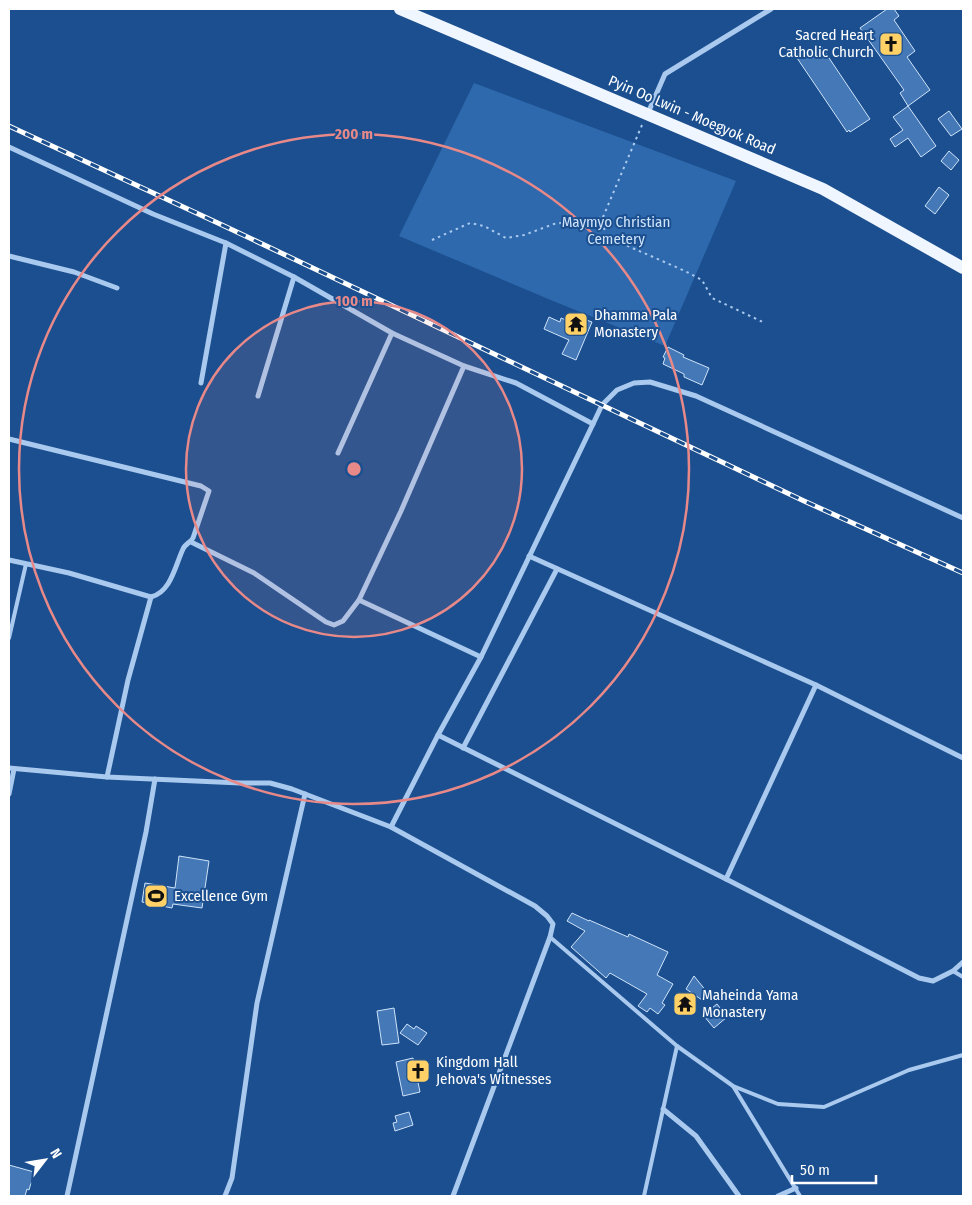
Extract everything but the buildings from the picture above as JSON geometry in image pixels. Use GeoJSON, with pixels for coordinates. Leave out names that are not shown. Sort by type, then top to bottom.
{"type":"FeatureCollection","features":[{"type":"Feature","properties":{"kind":"main road","name":"Pyin Oo Lwin - Moegyok Road"},"geometry":{"type":"LineString","coordinates":[[400,9],[823,189],[963,268]]}},
{"type":"Feature","properties":{"kind":"street"},"geometry":{"type":"LineString","coordinates":[[647,113],[665,74],[766,10]]}},
{"type":"Feature","properties":{"kind":"street"},"geometry":{"type":"LineString","coordinates":[[9,147],[153,214],[226,243],[294,277],[392,333],[464,366],[516,383],[593,424]]}},
{"type":"Feature","properties":{"kind":"street"},"geometry":{"type":"LineString","coordinates":[[201,383],[226,243]]}},
{"type":"Feature","properties":{"kind":"street"},"geometry":{"type":"LineString","coordinates":[[9,256],[74,272],[117,288]]}},
{"type":"Feature","properties":{"kind":"street"},"geometry":{"type":"LineString","coordinates":[[258,396],[294,277]]}},
{"type":"Feature","properties":{"kind":"street"},"geometry":{"type":"LineString","coordinates":[[338,453],[392,333]]}},
{"type":"Feature","properties":{"kind":"street"},"geometry":{"type":"LineString","coordinates":[[191,542],[254,573],[326,622],[334,625],[343,621],[359,600],[402,511],[464,366]]}},
{"type":"Feature","properties":{"kind":"street"},"geometry":{"type":"LineString","coordinates":[[392,827],[438,735],[482,657],[602,405],[617,390],[634,383],[650,382],[696,396],[963,518]]}},
{"type":"Feature","properties":{"kind":"street"},"geometry":{"type":"LineString","coordinates":[[9,439],[201,486],[209,491],[194,538],[184,546],[175,572],[158,595],[151,597],[69,573],[9,560]]}},
{"type":"Feature","properties":{"kind":"street"},"geometry":{"type":"LineString","coordinates":[[529,556],[816,685],[963,758]]}},
{"type":"Feature","properties":{"kind":"street"},"geometry":{"type":"LineString","coordinates":[[464,748],[557,569]]}},
{"type":"Feature","properties":{"kind":"street"},"geometry":{"type":"LineString","coordinates":[[107,777],[128,680],[151,597]]}},
{"type":"Feature","properties":{"kind":"street"},"geometry":{"type":"LineString","coordinates":[[359,600],[482,657]]}},
{"type":"Feature","properties":{"kind":"street"},"geometry":{"type":"LineString","coordinates":[[726,879],[816,685]]}},
{"type":"Feature","properties":{"kind":"street"},"geometry":{"type":"LineString","coordinates":[[438,735],[919,978],[933,981],[953,971],[963,962]]}},
{"type":"Feature","properties":{"kind":"street"},"geometry":{"type":"LineString","coordinates":[[9,794],[12,768],[107,777],[270,783],[306,794],[392,827],[535,906],[547,916],[553,924],[550,938],[453,1196]]}},
{"type":"Feature","properties":{"kind":"street"},"geometry":{"type":"LineString","coordinates":[[67,1196],[146,832],[155,779]]}},
{"type":"Feature","properties":{"kind":"street"},"geometry":{"type":"LineString","coordinates":[[225,1196],[232,1178],[257,1003],[306,794]]}},
{"type":"Feature","properties":{"kind":"street"},"geometry":{"type":"LineString","coordinates":[[663,1109],[696,1136],[739,1196]]}},
{"type":"Feature","properties":{"kind":"street"},"geometry":{"type":"LineString","coordinates":[[778,1196],[796,1188]]}},
{"type":"Feature","properties":{"kind":"lane"},"geometry":{"type":"LineString","coordinates":[[9,638],[26,564]]}},
{"type":"Feature","properties":{"kind":"lane"},"geometry":{"type":"LineString","coordinates":[[550,938],[677,1046],[733,1086],[778,1104],[824,1107],[909,1070],[963,1055]]}},
{"type":"Feature","properties":{"kind":"lane"},"geometry":{"type":"LineString","coordinates":[[953,971],[963,977]]}},
{"type":"Feature","properties":{"kind":"lane"},"geometry":{"type":"LineString","coordinates":[[644,1196],[677,1046]]}},
{"type":"Feature","properties":{"kind":"lane"},"geometry":{"type":"LineString","coordinates":[[733,1086],[800,1196]]}},
{"type":"Feature","properties":{"kind":"path"},"geometry":{"type":"LineString","coordinates":[[647,113],[603,217],[605,236],[686,271],[702,280],[712,298],[765,323]]}},
{"type":"Feature","properties":{"kind":"path"},"geometry":{"type":"LineString","coordinates":[[432,240],[470,223],[484,226],[506,238],[524,235],[554,224],[603,217]]}},
{"type":"Feature","properties":{"kind":"green space","name":"Maymyo Christian Cemetery"},"geometry":{"type":"Polygon","coordinates":[[[474,83],[736,181],[665,346],[399,236],[474,83]]]}},
{"type":"Feature","properties":{"kind":"railway"},"geometry":{"type":"LineString","coordinates":[[9,126],[804,501],[963,573]]}},
{"type":"Feature","properties":{"kind":"place","name":"Sacred Heart Catholic Church"},"geometry":{"type":"Point","coordinates":[891,44]}},
{"type":"Feature","properties":{"kind":"place","name":"Dhamma Pala Monastery"},"geometry":{"type":"Point","coordinates":[576,324]}},
{"type":"Feature","properties":{"kind":"place","name":"Excellence Gym"},"geometry":{"type":"Point","coordinates":[156,896]}},
{"type":"Feature","properties":{"kind":"place","name":"Maheinda Yama Monastery"},"geometry":{"type":"Point","coordinates":[685,1004]}},
{"type":"Feature","properties":{"kind":"place","name":"Kingdom Hall Jehova's Witnesses"},"geometry":{"type":"Point","coordinates":[418,1071]}}]}
